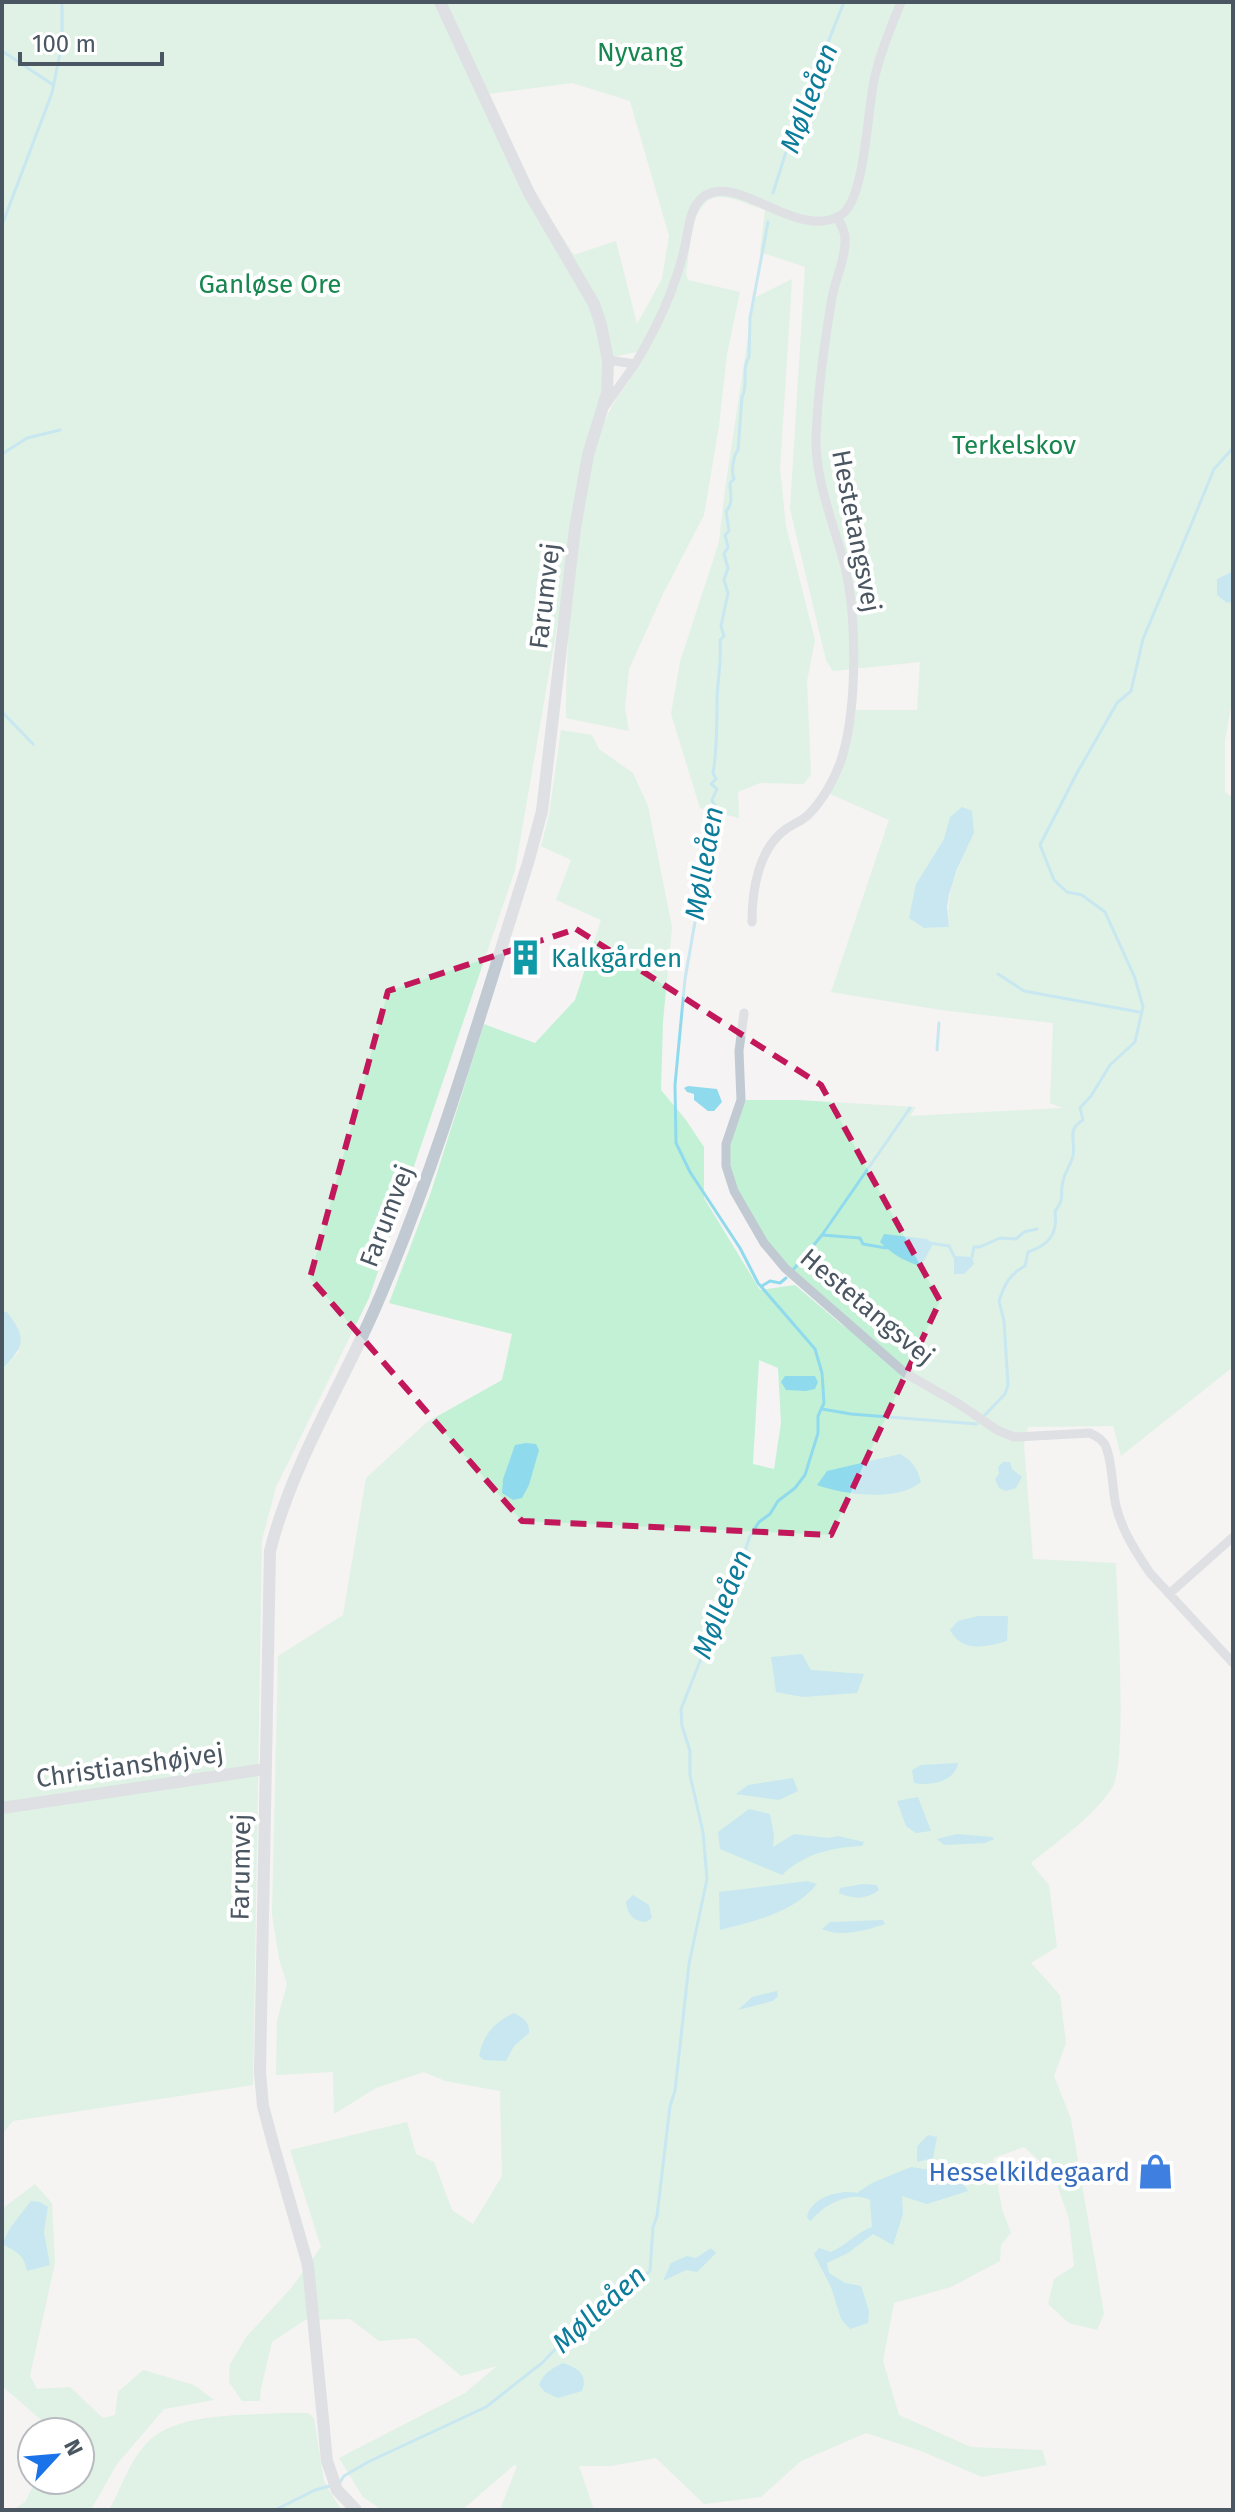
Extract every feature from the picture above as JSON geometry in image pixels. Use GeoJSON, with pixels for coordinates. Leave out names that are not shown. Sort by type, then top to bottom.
{"type":"FeatureCollection","features":[{"type":"Feature","properties":{"kind":"street","name":"Farumvej"},"geometry":{"type":"LineString","coordinates":[[356,2510],[337,2490],[331,2476],[325,2447],[308,2265],[263,2106],[260,2072],[270,1551],[281,1507],[376,1306],[424,1186],[528,863],[542,811],[583,479],[608,383],[608,360],[594,304],[529,193],[440,2]]}},
{"type":"Feature","properties":{"kind":"street"},"geometry":{"type":"LineString","coordinates":[[604,407],[656,328],[681,262],[692,212],[703,198],[717,191],[732,193],[802,219],[837,217],[852,205],[881,52],[901,2]]}},
{"type":"Feature","properties":{"kind":"street","name":"Hestetangsvej"},"geometry":{"type":"LineString","coordinates":[[752,922],[752,901],[759,869],[771,846],[785,829],[805,818],[817,805],[843,755],[852,697],[852,629],[846,571],[819,475],[816,438],[826,335],[845,242],[844,229],[837,217]]}},
{"type":"Feature","properties":{"kind":"street"},"geometry":{"type":"LineString","coordinates":[[608,360],[635,364]]}},
{"type":"Feature","properties":{"kind":"street","name":"Hestetangsvej"},"geometry":{"type":"LineString","coordinates":[[744,1013],[739,1051],[741,1100],[726,1144],[726,1166],[734,1191],[764,1243],[785,1268],[905,1373],[997,1430],[1014,1437],[1090,1433],[1100,1438],[1107,1448],[1116,1507],[1126,1535],[1150,1573],[1233,1663]]}},
{"type":"Feature","properties":{"kind":"street"},"geometry":{"type":"LineString","coordinates":[[1169,1594],[1233,1537]]}},
{"type":"Feature","properties":{"kind":"street","name":"Christianshøjvej"},"geometry":{"type":"LineString","coordinates":[[2,1808],[265,1769]]}},
{"type":"Feature","properties":{"kind":"highlighted area"},"geometry":{"type":"Polygon","coordinates":[[[576,929],[821,1085],[940,1301],[831,1535],[522,1521],[310,1278],[388,991],[576,929]]]}},
{"type":"Feature","properties":{"kind":"green space"},"geometry":{"type":"Polygon","coordinates":[[[2,2],[1233,2],[1233,571],[1217,579],[1217,595],[1227,603],[1233,602],[1233,695],[1225,741],[1225,792],[1233,798],[1233,1367],[1121,1456],[1113,1426],[1028,1427],[1024,1445],[1033,1559],[1116,1563],[1121,1717],[1117,1773],[1112,1788],[1094,1810],[1031,1863],[1049,1885],[1057,1947],[1031,1963],[1060,1995],[1066,2043],[1054,2076],[1071,2119],[1104,2314],[1097,2330],[1069,2323],[1048,2304],[1054,2279],[1074,2266],[1069,2219],[1053,2173],[1024,2147],[993,2158],[1002,2209],[1011,2233],[1001,2245],[1000,2261],[951,2287],[894,2303],[883,2361],[899,2415],[971,2447],[1042,2450],[1047,2465],[982,2477],[921,2451],[866,2433],[801,2461],[761,2497],[704,2504],[656,2458],[611,2466],[579,2466],[594,2510],[500,2510],[517,2466],[514,2465],[462,2510],[382,2510],[363,2497],[339,2458],[465,2393],[497,2366],[461,2376],[416,2338],[379,2341],[350,2319],[305,2320],[272,2342],[260,2401],[242,2401],[229,2382],[230,2364],[247,2336],[292,2287],[321,2247],[290,2150],[407,2122],[416,2154],[434,2162],[452,2210],[473,2224],[502,2176],[500,2091],[445,2081],[424,2072],[376,2088],[334,2114],[333,2072],[276,2075],[277,2021],[287,1984],[279,1959],[272,1914],[278,1656],[343,1615],[366,1478],[427,1422],[502,1380],[512,1334],[389,1303],[431,1192],[484,1024],[535,1043],[575,1000],[601,920],[556,900],[571,860],[541,846],[549,815],[561,730],[592,735],[599,749],[633,773],[648,806],[672,927],[663,1022],[661,1090],[704,1147],[704,1198],[760,1290],[795,1285],[841,1324],[864,1340],[868,1336],[784,1261],[743,1202],[732,1176],[730,1149],[735,1122],[746,1100],[916,1107],[910,1116],[1063,1108],[1050,1103],[1053,1023],[941,1010],[831,992],[889,820],[830,794],[848,752],[856,710],[917,710],[920,662],[833,671],[826,660],[790,509],[805,267],[760,252],[765,210],[739,200],[711,199],[703,205],[694,226],[686,274],[688,280],[740,292],[727,354],[704,515],[629,669],[625,708],[629,731],[566,718],[573,569],[585,493],[604,423],[647,350],[602,359],[601,396],[515,870],[369,1298],[276,1487],[262,1540],[253,2085],[13,2121],[2,2134],[2,1369],[19,1352],[7,1312],[2,1312],[2,2]],[[572,83],[488,94],[542,206],[574,255],[616,241],[637,324],[662,279],[669,236],[630,101],[572,83]],[[974,833],[944,839],[916,884],[924,928],[949,927],[951,890],[974,833]],[[759,1360],[753,1464],[774,1469],[781,1423],[778,1368],[759,1360]]]}},
{"type":"Feature","properties":{"kind":"green space"},"geometry":{"type":"Polygon","coordinates":[[[792,279],[780,469],[786,526],[815,640],[807,681],[811,774],[804,784],[760,783],[738,792],[739,818],[700,808],[671,714],[680,662],[719,542],[754,298],[792,279]]]}},
{"type":"Feature","properties":{"kind":"green space"},"geometry":{"type":"Polygon","coordinates":[[[35,2184],[52,2203],[55,2263],[30,2376],[37,2389],[70,2387],[103,2418],[115,2415],[118,2392],[143,2370],[194,2385],[214,2400],[164,2409],[117,2464],[92,2508],[13,2510],[28,2496],[96,2496],[96,2416],[37,2416],[2,2386],[2,2245],[16,2249],[25,2260],[49,2265],[44,2232],[48,2207],[10,2228],[2,2244],[2,2209],[35,2184]]]}},
{"type":"Feature","properties":{"kind":"green space"},"geometry":{"type":"Polygon","coordinates":[[[308,2413],[314,2418],[324,2481],[341,2510],[109,2510],[134,2460],[157,2434],[189,2421],[308,2413]]]}},
{"type":"Feature","properties":{"kind":"water"},"geometry":{"type":"Polygon","coordinates":[[[1233,571],[1233,602],[1227,603],[1217,595],[1217,579],[1233,571]]]}},
{"type":"Feature","properties":{"kind":"water"},"geometry":{"type":"Polygon","coordinates":[[[962,807],[972,811],[974,833],[949,895],[949,927],[924,928],[909,918],[916,884],[944,839],[950,817],[962,807]]]}},
{"type":"Feature","properties":{"kind":"water"},"geometry":{"type":"Polygon","coordinates":[[[684,1088],[717,1089],[722,1102],[714,1111],[708,1111],[694,1100],[694,1094],[687,1092],[684,1088]]]}},
{"type":"Feature","properties":{"kind":"water"},"geometry":{"type":"Polygon","coordinates":[[[884,1234],[927,1239],[933,1244],[924,1261],[917,1265],[884,1246],[880,1242],[884,1234]]]}},
{"type":"Feature","properties":{"kind":"water"},"geometry":{"type":"Polygon","coordinates":[[[954,1256],[972,1257],[974,1264],[964,1274],[954,1274],[954,1256]]]}},
{"type":"Feature","properties":{"kind":"water"},"geometry":{"type":"Polygon","coordinates":[[[2,1312],[7,1312],[13,1321],[21,1342],[2,1369],[2,1312]]]}},
{"type":"Feature","properties":{"kind":"water"},"geometry":{"type":"Polygon","coordinates":[[[785,1376],[815,1376],[818,1382],[815,1389],[786,1390],[781,1382],[785,1376]]]}},
{"type":"Feature","properties":{"kind":"water"},"geometry":{"type":"Polygon","coordinates":[[[536,1444],[539,1450],[529,1485],[522,1498],[513,1500],[502,1493],[503,1479],[515,1445],[536,1444]]]}},
{"type":"Feature","properties":{"kind":"water"},"geometry":{"type":"Polygon","coordinates":[[[900,1454],[911,1462],[921,1482],[911,1488],[870,1495],[817,1485],[827,1471],[900,1454]]]}},
{"type":"Feature","properties":{"kind":"water"},"geometry":{"type":"Polygon","coordinates":[[[1003,1462],[1010,1462],[1012,1469],[1022,1477],[1016,1488],[1006,1491],[999,1488],[995,1479],[1003,1462]]]}},
{"type":"Feature","properties":{"kind":"water"},"geometry":{"type":"Polygon","coordinates":[[[978,1616],[1008,1616],[1007,1641],[968,1645],[950,1630],[958,1621],[978,1616]]]}},
{"type":"Feature","properties":{"kind":"water"},"geometry":{"type":"Polygon","coordinates":[[[802,1654],[811,1670],[864,1674],[857,1693],[803,1697],[776,1692],[771,1657],[802,1654]]]}},
{"type":"Feature","properties":{"kind":"water"},"geometry":{"type":"Polygon","coordinates":[[[958,1763],[952,1775],[941,1781],[914,1783],[912,1770],[921,1765],[958,1763]]]}},
{"type":"Feature","properties":{"kind":"water"},"geometry":{"type":"Polygon","coordinates":[[[793,1778],[798,1791],[779,1800],[736,1794],[748,1785],[793,1778]]]}},
{"type":"Feature","properties":{"kind":"water"},"geometry":{"type":"Polygon","coordinates":[[[918,1797],[931,1831],[916,1833],[906,1826],[897,1801],[918,1797]]]}},
{"type":"Feature","properties":{"kind":"water"},"geometry":{"type":"Polygon","coordinates":[[[749,1809],[770,1814],[773,1847],[794,1834],[828,1838],[838,1836],[864,1842],[862,1846],[829,1850],[809,1857],[782,1875],[720,1849],[718,1832],[749,1809]]]}},
{"type":"Feature","properties":{"kind":"water"},"geometry":{"type":"Polygon","coordinates":[[[957,1834],[994,1839],[985,1843],[944,1845],[937,1839],[957,1834]]]}},
{"type":"Feature","properties":{"kind":"water"},"geometry":{"type":"Polygon","coordinates":[[[807,1881],[817,1884],[785,1909],[720,1930],[719,1892],[807,1881]]]}},
{"type":"Feature","properties":{"kind":"water"},"geometry":{"type":"Polygon","coordinates":[[[877,1885],[879,1890],[859,1898],[839,1893],[840,1888],[877,1885]]]}},
{"type":"Feature","properties":{"kind":"water"},"geometry":{"type":"Polygon","coordinates":[[[633,1895],[649,1905],[652,1918],[646,1922],[634,1919],[628,1910],[626,1902],[633,1895]]]}},
{"type":"Feature","properties":{"kind":"water"},"geometry":{"type":"Polygon","coordinates":[[[883,1920],[885,1924],[854,1932],[837,1933],[822,1929],[830,1922],[883,1920]]]}},
{"type":"Feature","properties":{"kind":"water"},"geometry":{"type":"Polygon","coordinates":[[[777,1991],[778,1996],[773,2001],[738,2010],[752,1997],[777,1991]]]}},
{"type":"Feature","properties":{"kind":"water"},"geometry":{"type":"Polygon","coordinates":[[[514,2013],[525,2021],[529,2033],[514,2046],[506,2061],[484,2060],[479,2056],[483,2042],[495,2025],[514,2013]]]}},
{"type":"Feature","properties":{"kind":"water"},"geometry":{"type":"Polygon","coordinates":[[[928,2135],[937,2137],[933,2158],[917,2162],[917,2146],[928,2135]]]}},
{"type":"Feature","properties":{"kind":"water"},"geometry":{"type":"Polygon","coordinates":[[[911,2167],[951,2176],[968,2191],[927,2204],[902,2196],[903,2214],[893,2245],[873,2234],[848,2253],[827,2263],[829,2273],[845,2283],[861,2286],[869,2311],[868,2323],[850,2329],[841,2319],[831,2287],[814,2254],[819,2248],[831,2252],[872,2227],[870,2200],[863,2197],[846,2198],[823,2210],[811,2221],[807,2218],[809,2211],[826,2196],[842,2192],[857,2193],[872,2183],[911,2167]]]}},
{"type":"Feature","properties":{"kind":"water"},"geometry":{"type":"Polygon","coordinates":[[[31,2201],[48,2207],[44,2232],[50,2265],[27,2271],[21,2257],[2,2244],[31,2201]]]}},
{"type":"Feature","properties":{"kind":"water"},"geometry":{"type":"Polygon","coordinates":[[[711,2248],[716,2253],[697,2272],[686,2270],[663,2281],[671,2263],[687,2256],[696,2258],[711,2248]]]}},
{"type":"Feature","properties":{"kind":"water"},"geometry":{"type":"Polygon","coordinates":[[[563,2363],[580,2372],[584,2385],[582,2391],[558,2398],[539,2385],[548,2372],[563,2363]]]}},
{"type":"Feature","properties":{"kind":"waterway"},"geometry":{"type":"LineString","coordinates":[[2,225],[52,93],[62,43],[62,2]]}},
{"type":"Feature","properties":{"kind":"waterway","name":"Mølleåen"},"geometry":{"type":"LineString","coordinates":[[773,193],[791,136],[844,2]]}},
{"type":"Feature","properties":{"kind":"waterway"},"geometry":{"type":"LineString","coordinates":[[2,51],[52,84]]}},
{"type":"Feature","properties":{"kind":"waterway","name":"Mølleåen"},"geometry":{"type":"LineString","coordinates":[[340,2482],[344,2476],[368,2462],[486,2407],[542,2363],[572,2332],[596,2321],[599,2309],[610,2304],[650,2271],[653,2227],[657,2216],[670,2106],[675,2091],[689,1964],[707,1879],[703,1832],[690,1775],[690,1751],[682,1726],[681,1709],[722,1606],[728,1582],[745,1552],[749,1538],[759,1522],[805,1475],[818,1433],[818,1416],[824,1403],[822,1373],[815,1349],[758,1283],[740,1248],[690,1172],[676,1143],[675,1085],[685,979],[699,899],[701,866],[715,806],[712,800],[717,789],[711,784],[716,779],[713,773],[720,640],[724,636],[721,626],[728,593],[724,580],[728,568],[724,554],[728,547],[725,535],[729,531],[726,511],[731,502],[730,483],[734,479],[733,464],[738,450],[749,357],[750,318],[768,222]]}},
{"type":"Feature","properties":{"kind":"waterway"},"geometry":{"type":"LineString","coordinates":[[2,454],[27,438],[60,430]]}},
{"type":"Feature","properties":{"kind":"waterway"},"geometry":{"type":"LineString","coordinates":[[983,1417],[1005,1394],[1008,1385],[1004,1321],[999,1301],[1005,1285],[1025,1266],[1028,1252],[1042,1246],[1053,1232],[1055,1211],[1073,1156],[1073,1132],[1083,1120],[1080,1108],[1110,1065],[1135,1042],[1143,1007],[1135,978],[1105,912],[1082,895],[1067,892],[1054,880],[1040,845],[1117,703],[1131,691],[1143,639],[1214,469],[1233,448]]}},
{"type":"Feature","properties":{"kind":"waterway"},"geometry":{"type":"LineString","coordinates":[[2,712],[33,744]]}},
{"type":"Feature","properties":{"kind":"waterway"},"geometry":{"type":"LineString","coordinates":[[998,974],[1024,991],[1139,1012]]}},
{"type":"Feature","properties":{"kind":"waterway"},"geometry":{"type":"LineString","coordinates":[[937,1050],[939,1023]]}},
{"type":"Feature","properties":{"kind":"waterway"},"geometry":{"type":"LineString","coordinates":[[793,1270],[822,1235],[910,1108]]}},
{"type":"Feature","properties":{"kind":"waterway"},"geometry":{"type":"LineString","coordinates":[[972,1257],[974,1247],[1000,1238],[1016,1239],[1024,1232],[1037,1229]]}},
{"type":"Feature","properties":{"kind":"waterway"},"geometry":{"type":"LineString","coordinates":[[822,1235],[860,1238],[863,1244],[886,1248]]}},
{"type":"Feature","properties":{"kind":"waterway"},"geometry":{"type":"LineString","coordinates":[[929,1243],[949,1246],[954,1256]]}},
{"type":"Feature","properties":{"kind":"waterway"},"geometry":{"type":"LineString","coordinates":[[762,1286],[770,1281],[780,1283],[786,1278]]}},
{"type":"Feature","properties":{"kind":"waterway"},"geometry":{"type":"LineString","coordinates":[[822,1409],[977,1424]]}},
{"type":"Feature","properties":{"kind":"waterway","name":"Mølleåen"},"geometry":{"type":"LineString","coordinates":[[275,2510],[315,2490],[333,2485]]}},
{"type":"Feature","properties":{"kind":"place","name":"Kalkgården"},"geometry":{"type":"Point","coordinates":[525,958]}},
{"type":"Feature","properties":{"kind":"place","name":"Hesselkildegaard"},"geometry":{"type":"Point","coordinates":[1156,2172]}},
{"type":"Feature","properties":{"kind":"park label","name":"Nyvang"},"geometry":{"type":"Point","coordinates":[640,52]}},
{"type":"Feature","properties":{"kind":"park label","name":"Ganløse Ore"},"geometry":{"type":"Point","coordinates":[270,284]}},
{"type":"Feature","properties":{"kind":"park label","name":"Terkelskov"},"geometry":{"type":"Point","coordinates":[1014,445]}}]}
